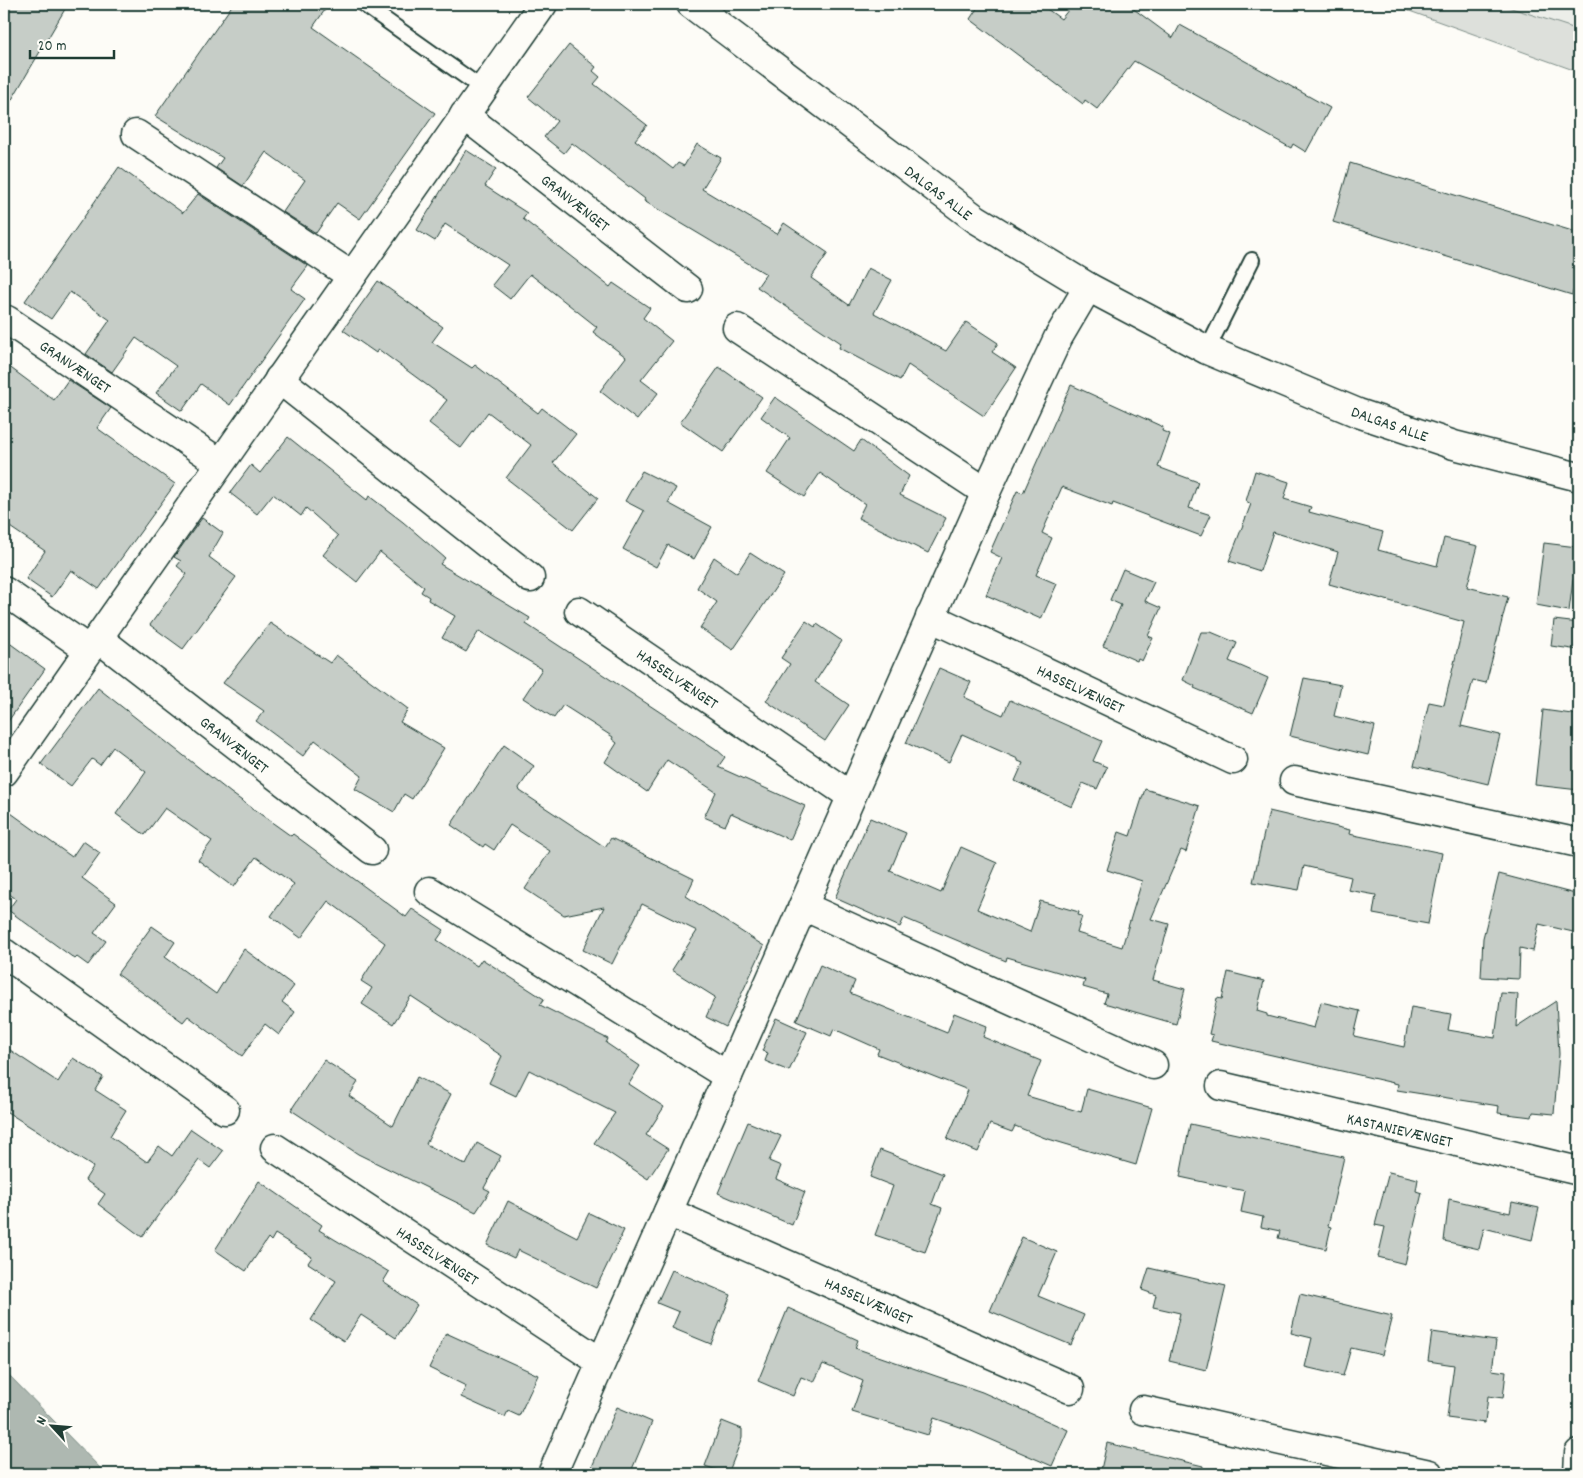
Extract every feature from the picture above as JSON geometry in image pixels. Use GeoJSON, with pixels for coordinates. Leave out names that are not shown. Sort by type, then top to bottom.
{"type":"FeatureCollection","features":[{"type":"Feature","properties":{"kind":"street"},"geometry":{"type":"LineString","coordinates":[[4,772],[543,4]]}},
{"type":"Feature","properties":{"kind":"street","name":"DALGAS ALLE"},"geometry":{"type":"LineString","coordinates":[[691,4],[976,219],[1088,287],[1207,350],[1300,390],[1454,446],[1579,477]]}},
{"type":"Feature","properties":{"kind":"street","name":"GRANVÆNGET"},"geometry":{"type":"LineString","coordinates":[[464,116],[688,289]]}},
{"type":"Feature","properties":{"kind":"street"},"geometry":{"type":"LineString","coordinates":[[136,134],[352,276]]}},
{"type":"Feature","properties":{"kind":"street"},"geometry":{"type":"LineString","coordinates":[[552,1474],[986,492],[1058,338],[1088,287]]}},
{"type":"Feature","properties":{"kind":"street","name":"GRANVÆNGET"},"geometry":{"type":"LineString","coordinates":[[7,320],[220,463]]}},
{"type":"Feature","properties":{"kind":"street"},"geometry":{"type":"LineString","coordinates":[[737,328],[986,492]]}},
{"type":"Feature","properties":{"kind":"street"},"geometry":{"type":"LineString","coordinates":[[280,379],[530,578]]}},
{"type":"Feature","properties":{"kind":"street","name":"GRANVÆNGET"},"geometry":{"type":"LineString","coordinates":[[4,591],[94,644],[372,850]]}},
{"type":"Feature","properties":{"kind":"street","name":"HASSELVÆNGET"},"geometry":{"type":"LineString","coordinates":[[579,611],[851,796]]}},
{"type":"Feature","properties":{"kind":"street","name":"HASSELVÆNGET"},"geometry":{"type":"LineString","coordinates":[[930,617],[1233,760]]}},
{"type":"Feature","properties":{"kind":"street"},"geometry":{"type":"LineString","coordinates":[[1294,781],[1579,843]]}},
{"type":"Feature","properties":{"kind":"street"},"geometry":{"type":"LineString","coordinates":[[430,891],[728,1076]]}},
{"type":"Feature","properties":{"kind":"street"},"geometry":{"type":"LineString","coordinates":[[803,906],[1153,1065]]}},
{"type":"Feature","properties":{"kind":"street"},"geometry":{"type":"LineString","coordinates":[[4,953],[225,1110]]}},
{"type":"Feature","properties":{"kind":"street","name":"KASTANIEVÆNGET"},"geometry":{"type":"LineString","coordinates":[[1221,1086],[1579,1171]]}},
{"type":"Feature","properties":{"kind":"street","name":"HASSELVÆNGET"},"geometry":{"type":"LineString","coordinates":[[275,1148],[602,1362]]}},
{"type":"Feature","properties":{"kind":"street","name":"HASSELVÆNGET"},"geometry":{"type":"LineString","coordinates":[[668,1212],[1070,1389]]}},
{"type":"Feature","properties":{"kind":"street"},"geometry":{"type":"LineString","coordinates":[[1143,1410],[1429,1474]]}},
{"type":"Feature","properties":{"kind":"street"},"geometry":{"type":"LineString","coordinates":[[1578,1474],[1579,1453]]}},
{"type":"Feature","properties":{"kind":"lane"},"geometry":{"type":"LineString","coordinates":[[363,4],[483,88]]}},
{"type":"Feature","properties":{"kind":"lane"},"geometry":{"type":"LineString","coordinates":[[1207,350],[1252,260]]}},
{"type":"Feature","properties":{"kind":"shaded area"},"geometry":{"type":"Polygon","coordinates":[[[1390,4],[1499,4],[1579,30],[1579,72],[1390,4]]]}},
{"type":"Feature","properties":{"kind":"shaded area"},"geometry":{"type":"Polygon","coordinates":[[[1499,4],[1579,4],[1579,30],[1571,28],[1499,4]]]}},
{"type":"Feature","properties":{"kind":"shaded area"},"geometry":{"type":"Polygon","coordinates":[[[4,1370],[106,1474],[4,1474],[4,1370]]]}},
{"type":"Feature","properties":{"kind":"building"},"geometry":{"type":"Polygon","coordinates":[[[4,4],[68,4],[4,113],[4,4]]]}},
{"type":"Feature","properties":{"kind":"building"},"geometry":{"type":"Polygon","coordinates":[[[233,4],[329,4],[313,27],[435,113],[360,219],[337,203],[316,233],[283,212],[305,180],[266,152],[243,186],[216,168],[223,158],[155,116],[233,4]]]}},
{"type":"Feature","properties":{"kind":"building"},"geometry":{"type":"Polygon","coordinates":[[[980,4],[1040,4],[1061,19],[1073,4],[1127,4],[1173,38],[1180,25],[1330,108],[1306,152],[1293,144],[1291,148],[1134,61],[1097,109],[1085,100],[1083,104],[970,19],[980,4]]]}},
{"type":"Feature","properties":{"kind":"building"},"geometry":{"type":"Polygon","coordinates":[[[569,45],[596,67],[593,71],[600,77],[594,84],[647,125],[635,140],[673,169],[678,163],[684,166],[697,144],[721,158],[702,189],[777,234],[784,223],[828,253],[811,278],[849,305],[868,268],[892,280],[874,313],[946,351],[966,322],[998,343],[992,352],[1016,368],[984,416],[908,365],[900,380],[839,348],[841,343],[757,287],[766,274],[644,201],[645,199],[572,143],[564,153],[544,137],[557,121],[528,97],[569,45]]]}},
{"type":"Feature","properties":{"kind":"building"},"geometry":{"type":"Polygon","coordinates":[[[466,150],[496,169],[485,186],[527,213],[523,219],[610,287],[613,283],[650,308],[643,318],[672,341],[641,380],[658,393],[637,420],[600,391],[626,357],[593,332],[597,327],[530,274],[510,299],[492,285],[508,265],[445,224],[435,241],[417,230],[466,150]]]}},
{"type":"Feature","properties":{"kind":"building"},"geometry":{"type":"Polygon","coordinates":[[[1350,163],[1579,233],[1579,271],[1572,295],[1333,222],[1350,163]]]}},
{"type":"Feature","properties":{"kind":"building"},"geometry":{"type":"Polygon","coordinates":[[[119,167],[183,213],[198,194],[308,266],[291,289],[305,299],[230,405],[201,384],[182,411],[156,393],[176,366],[136,338],[112,372],[86,354],[110,320],[70,292],[51,319],[25,301],[119,167]]]}},
{"type":"Feature","properties":{"kind":"building"},"geometry":{"type":"Polygon","coordinates":[[[378,281],[443,327],[432,342],[472,368],[475,365],[538,413],[542,408],[576,434],[553,463],[598,498],[573,530],[506,478],[531,445],[488,412],[461,448],[429,423],[447,400],[378,349],[376,353],[343,330],[378,281]]]}},
{"type":"Feature","properties":{"kind":"building"},"geometry":{"type":"Polygon","coordinates":[[[4,363],[54,400],[68,380],[111,408],[97,428],[175,484],[99,589],[71,570],[52,597],[26,579],[45,551],[4,523],[4,363]]]}},
{"type":"Feature","properties":{"kind":"building"},"geometry":{"type":"Polygon","coordinates":[[[719,367],[762,397],[723,452],[680,422],[719,367]]]}},
{"type":"Feature","properties":{"kind":"building"},"geometry":{"type":"Polygon","coordinates":[[[1071,385],[1163,427],[1162,431],[1170,434],[1158,467],[1198,482],[1189,508],[1211,515],[1201,536],[1113,503],[1112,506],[1062,487],[1042,533],[1052,538],[1036,575],[1057,584],[1041,619],[986,595],[1002,558],[990,552],[1017,491],[1023,493],[1071,385]]]}},
{"type":"Feature","properties":{"kind":"building"},"geometry":{"type":"Polygon","coordinates":[[[775,397],[854,451],[861,440],[909,476],[900,495],[946,518],[928,553],[858,518],[865,504],[820,473],[804,497],[767,473],[790,438],[761,417],[775,397]]]}},
{"type":"Feature","properties":{"kind":"building"},"geometry":{"type":"Polygon","coordinates":[[[288,437],[367,500],[369,496],[403,522],[445,558],[440,564],[530,618],[526,624],[716,749],[725,757],[718,767],[805,806],[790,840],[731,813],[725,826],[704,817],[716,792],[667,760],[647,792],[605,762],[617,743],[612,739],[613,737],[563,705],[554,718],[523,698],[542,669],[479,631],[466,652],[442,638],[455,616],[428,600],[429,597],[421,592],[424,587],[380,552],[357,582],[323,555],[338,536],[306,508],[301,516],[273,494],[257,514],[230,493],[251,465],[260,473],[288,437]]]}},
{"type":"Feature","properties":{"kind":"building"},"geometry":{"type":"Polygon","coordinates":[[[642,471],[676,488],[668,503],[712,527],[694,559],[668,545],[656,567],[623,549],[644,511],[625,501],[642,471]]]}},
{"type":"Feature","properties":{"kind":"building"},"geometry":{"type":"Polygon","coordinates":[[[1255,471],[1289,482],[1284,499],[1311,507],[1309,512],[1383,532],[1378,550],[1437,566],[1444,538],[1478,546],[1467,587],[1508,597],[1486,683],[1473,680],[1461,726],[1500,735],[1488,784],[1414,766],[1429,702],[1444,705],[1464,622],[1329,584],[1338,552],[1273,532],[1260,571],[1229,561],[1251,504],[1246,501],[1255,471]]]}},
{"type":"Feature","properties":{"kind":"building"},"geometry":{"type":"Polygon","coordinates":[[[202,518],[223,533],[209,557],[236,577],[183,649],[150,625],[187,574],[177,566],[181,561],[174,557],[202,518]]]}},
{"type":"Feature","properties":{"kind":"building"},"geometry":{"type":"Polygon","coordinates":[[[1544,543],[1577,547],[1579,580],[1573,580],[1569,611],[1536,605],[1544,543]]]}},
{"type":"Feature","properties":{"kind":"building"},"geometry":{"type":"Polygon","coordinates":[[[750,553],[784,575],[733,650],[700,628],[717,602],[697,588],[714,557],[737,573],[750,553]]]}},
{"type":"Feature","properties":{"kind":"building"},"geometry":{"type":"Polygon","coordinates":[[[1123,569],[1154,582],[1145,601],[1161,608],[1148,636],[1153,638],[1142,661],[1138,659],[1137,661],[1103,646],[1121,605],[1110,600],[1123,569]]]}},
{"type":"Feature","properties":{"kind":"building"},"geometry":{"type":"Polygon","coordinates":[[[1554,620],[1579,623],[1579,650],[1551,646],[1554,620]]]}},
{"type":"Feature","properties":{"kind":"building"},"geometry":{"type":"Polygon","coordinates":[[[806,621],[815,627],[817,624],[842,641],[815,682],[849,705],[825,741],[766,701],[790,664],[781,658],[806,621]]]}},
{"type":"Feature","properties":{"kind":"building"},"geometry":{"type":"Polygon","coordinates":[[[270,623],[330,663],[336,655],[408,709],[400,722],[444,748],[412,799],[404,794],[394,812],[355,789],[362,776],[315,740],[303,756],[256,721],[264,711],[223,683],[270,623]]]}},
{"type":"Feature","properties":{"kind":"building"},"geometry":{"type":"Polygon","coordinates":[[[1201,632],[1211,632],[1237,643],[1229,661],[1268,678],[1253,713],[1194,688],[1195,686],[1183,680],[1201,632]]]}},
{"type":"Feature","properties":{"kind":"building"},"geometry":{"type":"Polygon","coordinates":[[[4,639],[45,669],[4,727],[4,639]]]}},
{"type":"Feature","properties":{"kind":"building"},"geometry":{"type":"Polygon","coordinates":[[[939,668],[971,682],[964,697],[1003,715],[1010,700],[1102,741],[1093,761],[1107,767],[1097,789],[1083,783],[1072,807],[1015,781],[1023,763],[1018,761],[1018,759],[962,734],[949,762],[906,743],[939,668]]]}},
{"type":"Feature","properties":{"kind":"building"},"geometry":{"type":"Polygon","coordinates":[[[1304,678],[1341,685],[1334,716],[1375,726],[1368,755],[1290,736],[1304,678]]]}},
{"type":"Feature","properties":{"kind":"building"},"geometry":{"type":"Polygon","coordinates":[[[98,688],[231,793],[291,836],[293,834],[406,917],[412,909],[444,930],[437,940],[477,966],[482,959],[544,999],[540,1005],[608,1039],[606,1043],[640,1066],[629,1084],[664,1107],[646,1135],[668,1149],[648,1179],[594,1143],[615,1113],[529,1070],[516,1096],[489,1083],[502,1056],[411,996],[393,1024],[362,1004],[372,988],[361,981],[385,943],[328,901],[301,938],[271,916],[294,884],[256,857],[234,887],[198,860],[212,841],[165,808],[145,835],[116,814],[146,772],[113,747],[100,765],[92,759],[71,786],[41,764],[98,688]]]}},
{"type":"Feature","properties":{"kind":"building"},"geometry":{"type":"Polygon","coordinates":[[[1543,710],[1579,715],[1579,790],[1535,785],[1543,710]]]}},
{"type":"Feature","properties":{"kind":"building"},"geometry":{"type":"Polygon","coordinates":[[[504,745],[534,766],[519,788],[520,791],[605,847],[611,838],[694,879],[686,896],[764,946],[726,1027],[706,1017],[715,997],[672,970],[697,931],[642,904],[612,964],[583,950],[604,907],[564,915],[525,889],[550,851],[510,825],[494,850],[485,844],[483,847],[451,825],[504,745]]]}},
{"type":"Feature","properties":{"kind":"building"},"geometry":{"type":"Polygon","coordinates":[[[1145,789],[1200,806],[1186,852],[1181,850],[1151,919],[1169,924],[1153,980],[1185,989],[1176,1024],[1104,1003],[1107,994],[1083,987],[1085,980],[1007,957],[1006,961],[904,918],[900,927],[835,898],[870,818],[906,833],[890,871],[941,893],[961,847],[997,863],[977,909],[1030,932],[1040,901],[1079,912],[1078,915],[1082,916],[1077,933],[1122,947],[1142,881],[1107,870],[1119,832],[1130,836],[1145,789]]]}},
{"type":"Feature","properties":{"kind":"building"},"geometry":{"type":"Polygon","coordinates":[[[4,808],[72,857],[83,841],[100,853],[82,878],[116,903],[94,933],[106,941],[88,965],[77,957],[75,959],[8,910],[16,899],[4,890],[4,808]]]}},
{"type":"Feature","properties":{"kind":"building"},"geometry":{"type":"Polygon","coordinates":[[[1269,811],[1350,830],[1349,834],[1442,853],[1428,924],[1373,914],[1376,895],[1348,890],[1351,877],[1304,866],[1299,890],[1253,882],[1269,811]]]}},
{"type":"Feature","properties":{"kind":"building"},"geometry":{"type":"Polygon","coordinates":[[[1499,874],[1579,895],[1579,931],[1574,930],[1573,932],[1539,924],[1533,951],[1520,948],[1519,979],[1481,977],[1483,938],[1499,874]]]}},
{"type":"Feature","properties":{"kind":"building"},"geometry":{"type":"Polygon","coordinates":[[[152,926],[175,942],[165,957],[216,994],[244,949],[294,986],[282,1002],[295,1012],[279,1035],[265,1024],[242,1056],[188,1016],[183,1022],[117,974],[152,926]]]}},
{"type":"Feature","properties":{"kind":"building"},"geometry":{"type":"Polygon","coordinates":[[[820,965],[855,981],[850,993],[947,1033],[954,1013],[987,1026],[983,1037],[1041,1061],[1027,1096],[1081,1112],[1087,1089],[1152,1108],[1136,1165],[1045,1138],[1015,1126],[1012,1132],[990,1124],[978,1152],[947,1139],[968,1090],[877,1054],[879,1049],[834,1029],[831,1036],[796,1021],[820,965]]]}},
{"type":"Feature","properties":{"kind":"building"},"geometry":{"type":"Polygon","coordinates":[[[1228,972],[1264,981],[1257,1011],[1267,1014],[1267,1016],[1314,1028],[1321,1002],[1360,1011],[1354,1036],[1404,1047],[1411,1007],[1451,1014],[1448,1030],[1495,1038],[1501,993],[1518,994],[1516,1027],[1556,1001],[1559,1054],[1554,1114],[1533,1112],[1532,1117],[1498,1113],[1499,1106],[1397,1090],[1398,1084],[1211,1041],[1213,1035],[1209,1034],[1217,998],[1222,999],[1228,972]]]}},
{"type":"Feature","properties":{"kind":"building"},"geometry":{"type":"Polygon","coordinates":[[[776,1018],[807,1032],[789,1071],[765,1061],[768,1053],[762,1051],[776,1018]]]}},
{"type":"Feature","properties":{"kind":"building"},"geometry":{"type":"Polygon","coordinates":[[[4,1046],[58,1082],[73,1058],[103,1077],[95,1090],[126,1110],[110,1136],[147,1162],[159,1146],[172,1156],[191,1129],[223,1151],[210,1168],[199,1160],[142,1237],[98,1204],[105,1194],[85,1180],[93,1167],[4,1110],[4,1046]]]}},
{"type":"Feature","properties":{"kind":"building"},"geometry":{"type":"Polygon","coordinates":[[[324,1060],[358,1082],[349,1096],[393,1126],[417,1077],[451,1094],[426,1144],[466,1165],[477,1143],[501,1156],[484,1188],[490,1191],[476,1212],[358,1154],[291,1110],[324,1060]]]}},
{"type":"Feature","properties":{"kind":"building"},"geometry":{"type":"Polygon","coordinates":[[[748,1122],[781,1136],[769,1161],[781,1166],[776,1179],[805,1192],[792,1225],[718,1193],[748,1122]]]}},
{"type":"Feature","properties":{"kind":"building"},"geometry":{"type":"Polygon","coordinates":[[[1190,1124],[1344,1157],[1328,1226],[1331,1227],[1326,1249],[1278,1238],[1280,1231],[1261,1227],[1263,1217],[1241,1212],[1245,1191],[1180,1177],[1190,1124]]]}},
{"type":"Feature","properties":{"kind":"building"},"geometry":{"type":"Polygon","coordinates":[[[880,1150],[943,1174],[932,1204],[942,1208],[925,1252],[875,1235],[893,1186],[870,1177],[880,1150]]]}},
{"type":"Feature","properties":{"kind":"building"},"geometry":{"type":"Polygon","coordinates":[[[1389,1172],[1418,1179],[1416,1191],[1422,1193],[1405,1264],[1378,1257],[1385,1227],[1375,1225],[1389,1172]]]}},
{"type":"Feature","properties":{"kind":"building"},"geometry":{"type":"Polygon","coordinates":[[[259,1181],[322,1225],[319,1230],[389,1272],[383,1282],[417,1305],[396,1338],[361,1315],[344,1341],[311,1320],[336,1281],[308,1263],[312,1257],[275,1234],[271,1241],[268,1238],[246,1271],[215,1250],[259,1181]]]}},
{"type":"Feature","properties":{"kind":"building"},"geometry":{"type":"Polygon","coordinates":[[[1449,1199],[1510,1213],[1512,1202],[1539,1208],[1532,1240],[1484,1228],[1479,1249],[1444,1241],[1449,1199]]]}},
{"type":"Feature","properties":{"kind":"building"},"geometry":{"type":"Polygon","coordinates":[[[508,1201],[577,1237],[589,1213],[624,1230],[596,1288],[518,1250],[514,1258],[487,1245],[508,1201]]]}},
{"type":"Feature","properties":{"kind":"building"},"geometry":{"type":"Polygon","coordinates":[[[1022,1237],[1057,1252],[1038,1296],[1084,1315],[1071,1345],[990,1311],[1022,1237]]]}},
{"type":"Feature","properties":{"kind":"building"},"geometry":{"type":"Polygon","coordinates":[[[1149,1268],[1226,1286],[1206,1370],[1169,1361],[1180,1313],[1153,1307],[1156,1295],[1142,1290],[1149,1268]]]}},
{"type":"Feature","properties":{"kind":"building"},"geometry":{"type":"Polygon","coordinates":[[[672,1270],[731,1295],[711,1344],[672,1328],[679,1312],[657,1303],[672,1270]]]}},
{"type":"Feature","properties":{"kind":"building"},"geometry":{"type":"Polygon","coordinates":[[[1300,1294],[1392,1316],[1382,1355],[1351,1348],[1343,1376],[1305,1367],[1312,1338],[1291,1333],[1300,1294]]]}},
{"type":"Feature","properties":{"kind":"building"},"geometry":{"type":"Polygon","coordinates":[[[788,1308],[858,1340],[855,1348],[982,1392],[1068,1430],[1052,1466],[969,1430],[934,1418],[928,1435],[852,1412],[863,1381],[823,1364],[814,1382],[801,1377],[793,1396],[758,1381],[788,1308]]]}},
{"type":"Feature","properties":{"kind":"building"},"geometry":{"type":"Polygon","coordinates":[[[1432,1332],[1496,1341],[1492,1370],[1506,1372],[1503,1398],[1488,1396],[1485,1423],[1447,1418],[1454,1365],[1428,1361],[1432,1332]]]}},
{"type":"Feature","properties":{"kind":"building"},"geometry":{"type":"Polygon","coordinates":[[[446,1333],[538,1375],[519,1416],[508,1411],[505,1417],[461,1397],[466,1386],[429,1368],[446,1333]]]}},
{"type":"Feature","properties":{"kind":"building"},"geometry":{"type":"Polygon","coordinates":[[[617,1407],[652,1422],[630,1474],[589,1474],[617,1407]]]}},
{"type":"Feature","properties":{"kind":"building"},"geometry":{"type":"Polygon","coordinates":[[[722,1421],[742,1429],[742,1438],[728,1474],[705,1466],[722,1421]]]}},
{"type":"Feature","properties":{"kind":"building"},"geometry":{"type":"Polygon","coordinates":[[[1107,1443],[1203,1466],[1202,1474],[1100,1474],[1107,1443]]]}}]}
